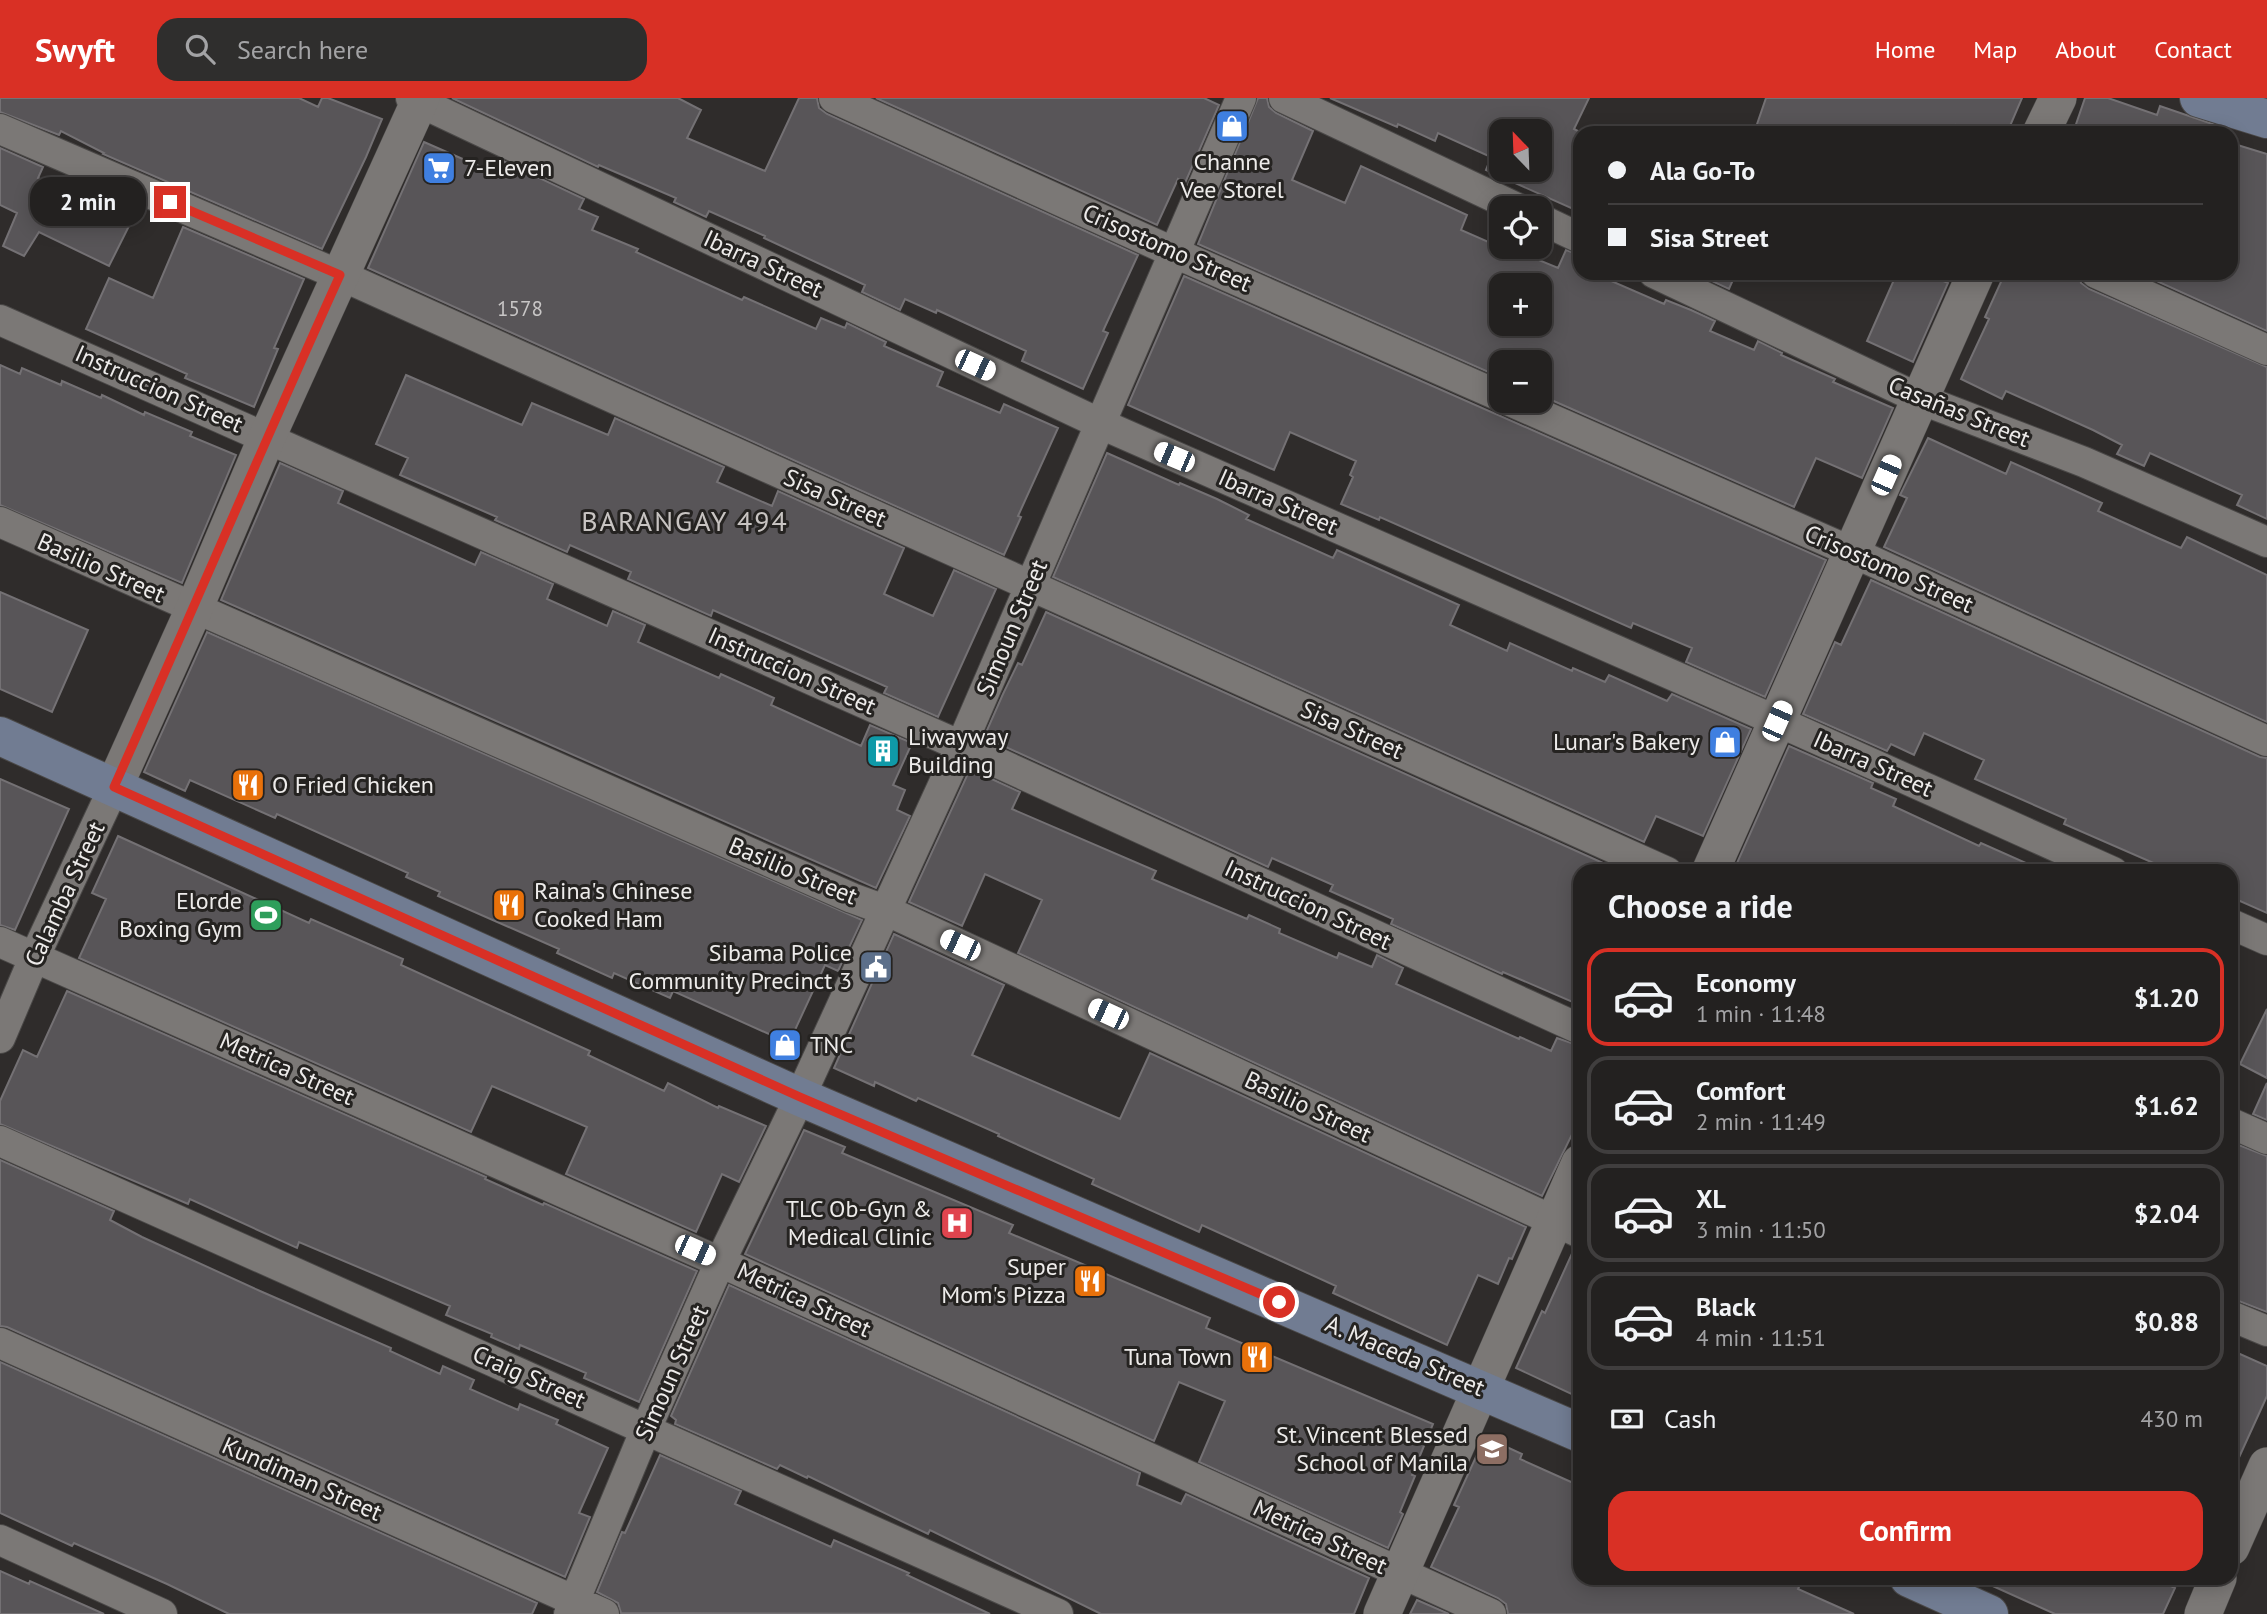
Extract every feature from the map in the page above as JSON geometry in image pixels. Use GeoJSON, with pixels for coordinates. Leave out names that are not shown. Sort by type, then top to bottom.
{"type":"FeatureCollection","features":[{"type":"Feature","properties":{"kind":"main road"},"geometry":{"type":"LineString","coordinates":[[2199,98],[2267,118]]}},
{"type":"Feature","properties":{"kind":"main road","name":"A. Maceda Street"},"geometry":{"type":"LineString","coordinates":[[0,736],[800,1097],[1573,1430]]}},
{"type":"Feature","properties":{"kind":"main road"},"geometry":{"type":"LineString","coordinates":[[1925,1585],[1989,1614]]}},
{"type":"Feature","properties":{"kind":"street","name":"Crisostomo Street"},"geometry":{"type":"LineString","coordinates":[[834,98],[1175,253],[1489,391]]}},
{"type":"Feature","properties":{"kind":"street","name":"Simoun Street"},"geometry":{"type":"LineString","coordinates":[[572,1608],[646,1429],[720,1262],[800,1097],[961,746],[1241,98]]}},
{"type":"Feature","properties":{"kind":"street"},"geometry":{"type":"LineString","coordinates":[[1284,98],[1492,196]]}},
{"type":"Feature","properties":{"kind":"street"},"geometry":{"type":"LineString","coordinates":[[2044,126],[2058,98]]}},
{"type":"Feature","properties":{"kind":"street","name":"Calamba Street"},"geometry":{"type":"LineString","coordinates":[[0,1038],[194,610],[267,437],[417,99]]}},
{"type":"Feature","properties":{"kind":"street","name":"Ibarra Street"},"geometry":{"type":"LineString","coordinates":[[417,99],[1101,424],[2095,864]]}},
{"type":"Feature","properties":{"kind":"street","name":"Sisa Street"},"geometry":{"type":"LineString","coordinates":[[0,130],[340,275],[1649,864]]}},
{"type":"Feature","properties":{"kind":"street"},"geometry":{"type":"LineString","coordinates":[[1552,225],[1573,235]]}},
{"type":"Feature","properties":{"kind":"street","name":"Casañas Street"},"geometry":{"type":"LineString","coordinates":[[1669,280],[1920,399],[2084,462],[2267,542]]}},
{"type":"Feature","properties":{"kind":"street"},"geometry":{"type":"LineString","coordinates":[[1714,864],[1973,280]]}},
{"type":"Feature","properties":{"kind":"street"},"geometry":{"type":"LineString","coordinates":[[2112,280],[2267,350]]}},
{"type":"Feature","properties":{"kind":"street","name":"Instruccion Street"},"geometry":{"type":"LineString","coordinates":[[0,320],[961,746],[1573,1026]]}},
{"type":"Feature","properties":{"kind":"street","name":"Crisostomo Street"},"geometry":{"type":"LineString","coordinates":[[1537,413],[1852,551],[2267,741]]}},
{"type":"Feature","properties":{"kind":"street","name":"Basilio Street"},"geometry":{"type":"LineString","coordinates":[[0,522],[194,610],[852,898],[886,910],[1567,1227]]}},
{"type":"Feature","properties":{"kind":"street"},"geometry":{"type":"LineString","coordinates":[[2238,927],[2267,940]]}},
{"type":"Feature","properties":{"kind":"street","name":"Metrica Street"},"geometry":{"type":"LineString","coordinates":[[0,942],[720,1262],[1491,1614]]}},
{"type":"Feature","properties":{"kind":"street"},"geometry":{"type":"LineString","coordinates":[[2238,1126],[2267,1139]]}},
{"type":"Feature","properties":{"kind":"street","name":"Craig Street"},"geometry":{"type":"LineString","coordinates":[[0,1141],[1058,1614]]}},
{"type":"Feature","properties":{"kind":"street"},"geometry":{"type":"LineString","coordinates":[[1381,1614],[1480,1388],[1567,1227],[1573,1197]]}},
{"type":"Feature","properties":{"kind":"street"},"geometry":{"type":"LineString","coordinates":[[2238,1319],[2267,1331]]}},
{"type":"Feature","properties":{"kind":"street","name":"Kundiman Street"},"geometry":{"type":"LineString","coordinates":[[0,1343],[572,1608],[604,1614]]}},
{"type":"Feature","properties":{"kind":"street"},"geometry":{"type":"LineString","coordinates":[[2238,1520],[2267,1466]]}},
{"type":"Feature","properties":{"kind":"street"},"geometry":{"type":"LineString","coordinates":[[0,1540],[162,1614]]}},
{"type":"Feature","properties":{"kind":"street"},"geometry":{"type":"LineString","coordinates":[[2203,1614],[2215,1585]]}},
{"type":"Feature","properties":{"kind":"building"},"geometry":{"type":"Polygon","coordinates":[[[0,98],[299,98],[318,107],[322,98],[328,98],[382,119],[322,249],[103,154],[61,131],[59,135],[0,112],[0,98]]]}},
{"type":"Feature","properties":{"kind":"building"},"geometry":{"type":"Polygon","coordinates":[[[452,98],[678,98],[701,110],[687,138],[765,171],[799,98],[817,98],[819,108],[827,114],[1138,255],[1103,331],[1108,333],[1083,389],[1022,361],[1026,351],[937,310],[936,313],[905,299],[900,310],[862,292],[865,285],[764,238],[765,236],[709,211],[706,217],[674,202],[676,198],[599,165],[598,167],[452,98]]]}},
{"type":"Feature","properties":{"kind":"building"},"geometry":{"type":"Polygon","coordinates":[[[876,98],[1204,98],[1219,105],[1185,183],[1178,179],[1157,225],[876,98]]]}},
{"type":"Feature","properties":{"kind":"building"},"geometry":{"type":"Polygon","coordinates":[[[1258,98],[1267,98],[1269,107],[1276,113],[1313,131],[1292,180],[1345,203],[1361,166],[1467,215],[1461,230],[1489,242],[1489,259],[1536,259],[1558,268],[1566,250],[1573,252],[1573,280],[1609,280],[1664,304],[1666,300],[1691,310],[1715,321],[1710,331],[1754,350],[1758,341],[1782,353],[1781,355],[1835,379],[1833,382],[1893,408],[1862,478],[1816,458],[1794,507],[1552,400],[1552,350],[1489,350],[1489,372],[1198,244],[1258,98]]]}},
{"type":"Feature","properties":{"kind":"building"},"geometry":{"type":"Polygon","coordinates":[[[1330,98],[1589,98],[1575,126],[1573,126],[1573,209],[1552,199],[1552,196],[1544,196],[1513,182],[1552,182],[1552,119],[1489,119],[1489,156],[1438,133],[1435,141],[1330,98]]]}},
{"type":"Feature","properties":{"kind":"building"},"geometry":{"type":"Polygon","coordinates":[[[1766,98],[2022,98],[2010,126],[1756,126],[1766,98]]]}},
{"type":"Feature","properties":{"kind":"building"},"geometry":{"type":"Polygon","coordinates":[[[2085,98],[2108,98],[2157,115],[2160,106],[2218,126],[2075,126],[2085,98]]]}},
{"type":"Feature","properties":{"kind":"building"},"geometry":{"type":"Polygon","coordinates":[[[424,142],[490,171],[493,171],[499,159],[584,199],[579,209],[598,217],[592,230],[638,249],[636,252],[742,300],[744,297],[816,329],[821,318],[845,328],[847,323],[886,342],[884,346],[943,372],[937,386],[1000,413],[1004,404],[1058,428],[1018,516],[1021,517],[1004,555],[368,268],[424,142]]]}},
{"type":"Feature","properties":{"kind":"building"},"geometry":{"type":"Polygon","coordinates":[[[2238,145],[2267,154],[2267,331],[2154,280],[2238,280],[2238,145]]]}},
{"type":"Feature","properties":{"kind":"building"},"geometry":{"type":"Polygon","coordinates":[[[0,148],[43,167],[38,178],[81,200],[88,186],[138,208],[109,266],[39,232],[24,256],[3,246],[17,213],[0,205],[0,148]]]}},
{"type":"Feature","properties":{"kind":"building"},"geometry":{"type":"Polygon","coordinates":[[[183,227],[304,279],[274,348],[278,349],[254,407],[185,378],[187,374],[86,329],[109,278],[153,298],[183,227]]]}},
{"type":"Feature","properties":{"kind":"building"},"geometry":{"type":"Polygon","coordinates":[[[1184,276],[1826,560],[1765,697],[1686,662],[1692,648],[1633,623],[1631,628],[1380,517],[1379,520],[1341,504],[1353,477],[1350,475],[1356,461],[1290,432],[1274,470],[1128,405],[1184,276]]]}},
{"type":"Feature","properties":{"kind":"building"},"geometry":{"type":"Polygon","coordinates":[[[1710,280],[1733,280],[1729,289],[1710,280]]]}},
{"type":"Feature","properties":{"kind":"building"},"geometry":{"type":"Polygon","coordinates":[[[1894,280],[1941,280],[1948,283],[1913,362],[1867,341],[1894,280]]]}},
{"type":"Feature","properties":{"kind":"building"},"geometry":{"type":"Polygon","coordinates":[[[2002,280],[2080,280],[2089,289],[2267,367],[2267,519],[2237,505],[2242,495],[2150,453],[2144,466],[2117,454],[2122,445],[2093,430],[2006,391],[2002,399],[1961,379],[1989,319],[1985,317],[2002,280]]]}},
{"type":"Feature","properties":{"kind":"building"},"geometry":{"type":"Polygon","coordinates":[[[0,365],[20,374],[22,368],[61,385],[62,381],[101,398],[102,395],[144,415],[145,412],[192,432],[190,436],[236,455],[182,583],[0,505],[0,365]]]}},
{"type":"Feature","properties":{"kind":"building"},"geometry":{"type":"Polygon","coordinates":[[[406,375],[522,425],[532,403],[608,435],[615,418],[724,467],[717,482],[772,506],[778,491],[904,548],[884,594],[933,616],[954,570],[996,589],[938,717],[884,693],[887,687],[713,610],[711,616],[628,579],[631,572],[570,545],[567,552],[495,520],[497,517],[400,475],[408,458],[376,444],[406,375]]]}},
{"type":"Feature","properties":{"kind":"building"},"geometry":{"type":"Polygon","coordinates":[[[1928,438],[2006,474],[2011,462],[2102,503],[2098,511],[2158,538],[2181,548],[2187,537],[2267,575],[2267,722],[1884,547],[1907,498],[1900,495],[1928,438]]]}},
{"type":"Feature","properties":{"kind":"building"},"geometry":{"type":"Polygon","coordinates":[[[1107,453],[1217,499],[1249,515],[1246,519],[1333,558],[1337,550],[1459,605],[1450,625],[1507,651],[1510,643],[1572,671],[1573,668],[1605,682],[1609,675],[1667,701],[1672,694],[1751,729],[1703,836],[1656,816],[1644,842],[1053,577],[1107,453]]]}},
{"type":"Feature","properties":{"kind":"building"},"geometry":{"type":"Polygon","coordinates":[[[280,463],[343,491],[338,503],[475,565],[481,552],[553,584],[547,599],[607,626],[613,611],[645,625],[638,642],[719,678],[721,674],[774,698],[771,705],[861,746],[870,725],[912,743],[893,785],[905,790],[897,810],[910,816],[876,888],[221,600],[280,463]]]}},
{"type":"Feature","properties":{"kind":"building"},"geometry":{"type":"Polygon","coordinates":[[[1871,580],[2267,758],[2267,913],[2238,900],[2238,864],[2156,864],[2064,824],[2066,819],[1975,779],[1984,760],[1924,733],[1914,755],[1891,744],[1887,751],[1803,714],[1835,642],[1841,645],[1871,580]]]}},
{"type":"Feature","properties":{"kind":"building"},"geometry":{"type":"Polygon","coordinates":[[[0,592],[88,630],[52,712],[0,689],[0,592]]]}},
{"type":"Feature","properties":{"kind":"building"},"geometry":{"type":"Polygon","coordinates":[[[1046,612],[1605,864],[1573,864],[1573,1002],[1503,972],[1502,974],[1391,924],[1393,919],[1330,891],[1333,885],[1272,858],[1268,867],[984,737],[1018,663],[1022,665],[1046,612]]]}},
{"type":"Feature","properties":{"kind":"building"},"geometry":{"type":"Polygon","coordinates":[[[207,632],[862,920],[838,971],[825,965],[789,1043],[673,991],[670,998],[614,973],[612,978],[557,953],[559,949],[438,896],[440,892],[406,877],[408,873],[277,814],[275,818],[190,780],[185,791],[144,772],[207,632]]]}},
{"type":"Feature","properties":{"kind":"building"},"geometry":{"type":"Polygon","coordinates":[[[1789,746],[1873,783],[1871,788],[1896,799],[1893,806],[1979,846],[1981,843],[2028,864],[1737,864],[1789,746]]]}},
{"type":"Feature","properties":{"kind":"building"},"geometry":{"type":"Polygon","coordinates":[[[970,769],[1020,792],[1012,809],[1156,871],[1152,879],[1247,919],[1249,915],[1280,929],[1279,933],[1337,958],[1339,953],[1372,967],[1377,955],[1403,968],[1396,984],[1519,1039],[1520,1037],[1551,1051],[1557,1038],[1573,1044],[1573,1132],[1542,1196],[1018,953],[1042,900],[985,874],[962,926],[909,902],[970,769]]]}},
{"type":"Feature","properties":{"kind":"building"},"geometry":{"type":"Polygon","coordinates":[[[0,779],[69,809],[15,930],[0,925],[0,779]]]}},
{"type":"Feature","properties":{"kind":"building"},"geometry":{"type":"Polygon","coordinates":[[[118,836],[309,923],[311,919],[403,959],[401,965],[590,1051],[588,1055],[664,1091],[668,1083],[718,1108],[719,1106],[766,1126],[739,1182],[722,1174],[696,1232],[566,1174],[587,1127],[492,1086],[471,1132],[79,958],[106,899],[92,893],[118,836]]]}},
{"type":"Feature","properties":{"kind":"building"},"geometry":{"type":"Polygon","coordinates":[[[894,934],[1004,985],[972,1055],[1120,1119],[1150,1053],[1526,1227],[1512,1259],[1509,1258],[1498,1284],[1478,1275],[1447,1345],[1333,1293],[1336,1286],[1202,1225],[1199,1232],[1092,1184],[1094,1179],[998,1136],[999,1134],[918,1098],[916,1101],[875,1082],[874,1086],[834,1068],[894,934]]]}},
{"type":"Feature","properties":{"kind":"building"},"geometry":{"type":"Polygon","coordinates":[[[67,991],[486,1177],[485,1179],[543,1205],[544,1203],[697,1271],[639,1402],[584,1378],[586,1373],[520,1345],[519,1349],[491,1337],[492,1334],[446,1315],[450,1306],[299,1242],[297,1248],[190,1199],[188,1204],[0,1124],[0,1101],[23,1050],[37,1057],[67,991]]]}},
{"type":"Feature","properties":{"kind":"building"},"geometry":{"type":"Polygon","coordinates":[[[2267,1009],[2267,1078],[2240,1064],[2267,1009]]]}},
{"type":"Feature","properties":{"kind":"building"},"geometry":{"type":"Polygon","coordinates":[[[2267,1083],[2267,1120],[2253,1114],[2267,1083]]]}},
{"type":"Feature","properties":{"kind":"building"},"geometry":{"type":"Polygon","coordinates":[[[804,1130],[845,1147],[842,1153],[1013,1225],[1009,1233],[1210,1318],[1206,1328],[1433,1424],[1412,1475],[1415,1476],[1400,1512],[1403,1514],[1388,1548],[1199,1462],[1225,1401],[1179,1382],[1154,1441],[745,1254],[804,1130]]]}},
{"type":"Feature","properties":{"kind":"building"},"geometry":{"type":"Polygon","coordinates":[[[2238,1145],[2267,1156],[2267,1312],[2238,1301],[2238,1145]]]}},
{"type":"Feature","properties":{"kind":"building"},"geometry":{"type":"Polygon","coordinates":[[[0,1160],[114,1211],[110,1220],[142,1237],[391,1348],[390,1351],[440,1374],[443,1366],[474,1380],[470,1389],[518,1410],[520,1404],[558,1420],[556,1424],[608,1448],[579,1513],[590,1517],[565,1577],[0,1326],[0,1160]]]}},
{"type":"Feature","properties":{"kind":"building"},"geometry":{"type":"Polygon","coordinates":[[[1573,1251],[1573,1395],[1516,1368],[1542,1311],[1545,1313],[1573,1251]]]}},
{"type":"Feature","properties":{"kind":"building"},"geometry":{"type":"Polygon","coordinates":[[[729,1285],[1140,1473],[1137,1485],[1181,1504],[1186,1494],[1369,1578],[1354,1614],[1101,1614],[930,1530],[928,1534],[808,1476],[807,1478],[780,1465],[777,1469],[675,1424],[676,1420],[671,1416],[729,1285]]]}},
{"type":"Feature","properties":{"kind":"building"},"geometry":{"type":"Polygon","coordinates":[[[2238,1353],[2267,1366],[2267,1396],[2238,1460],[2238,1353]]]}},
{"type":"Feature","properties":{"kind":"building"},"geometry":{"type":"Polygon","coordinates":[[[0,1362],[537,1603],[532,1614],[229,1614],[167,1584],[74,1543],[72,1546],[0,1513],[0,1362]]]}},
{"type":"Feature","properties":{"kind":"building"},"geometry":{"type":"Polygon","coordinates":[[[1485,1437],[1522,1454],[1520,1459],[1573,1483],[1573,1585],[1800,1585],[1798,1589],[1854,1614],[1508,1614],[1506,1604],[1498,1598],[1431,1567],[1459,1507],[1454,1505],[1485,1437]]]}},
{"type":"Feature","properties":{"kind":"building"},"geometry":{"type":"Polygon","coordinates":[[[660,1455],[741,1491],[735,1504],[831,1547],[834,1540],[909,1573],[907,1575],[990,1614],[621,1613],[618,1603],[597,1592],[622,1532],[625,1533],[660,1455]]]}},
{"type":"Feature","properties":{"kind":"building"},"geometry":{"type":"Polygon","coordinates":[[[0,1571],[29,1584],[30,1581],[104,1614],[0,1614],[0,1571]]]}},
{"type":"Feature","properties":{"kind":"building"},"geometry":{"type":"Polygon","coordinates":[[[1991,1585],[2168,1585],[2175,1588],[2163,1614],[2055,1614],[1991,1585]]]}},
{"type":"Feature","properties":{"kind":"building"},"geometry":{"type":"Polygon","coordinates":[[[1417,1600],[1449,1614],[1410,1614],[1417,1600]]]}},
{"type":"Feature","properties":{"kind":"place","name":"Channe Vee Storel"},"geometry":{"type":"Point","coordinates":[1232,126]}},
{"type":"Feature","properties":{"kind":"place","name":"7-Eleven"},"geometry":{"type":"Point","coordinates":[439,168]}},
{"type":"Feature","properties":{"kind":"place","name":"Lunar's Bakery"},"geometry":{"type":"Point","coordinates":[1725,742]}},
{"type":"Feature","properties":{"kind":"place","name":"Liwayway Building"},"geometry":{"type":"Point","coordinates":[883,751]}},
{"type":"Feature","properties":{"kind":"place","name":"O Fried Chicken"},"geometry":{"type":"Point","coordinates":[248,785]}},
{"type":"Feature","properties":{"kind":"place","name":"Raina's Chinese Cooked Ham"},"geometry":{"type":"Point","coordinates":[509,905]}},
{"type":"Feature","properties":{"kind":"place","name":"Elorde Boxing Gym"},"geometry":{"type":"Point","coordinates":[266,915]}},
{"type":"Feature","properties":{"kind":"place","name":"Sibama Police Community Precinct 3"},"geometry":{"type":"Point","coordinates":[876,967]}},
{"type":"Feature","properties":{"kind":"place","name":"TNC"},"geometry":{"type":"Point","coordinates":[785,1045]}},
{"type":"Feature","properties":{"kind":"place","name":"TLC Ob-Gyn & Medical Clinic"},"geometry":{"type":"Point","coordinates":[957,1223]}},
{"type":"Feature","properties":{"kind":"place","name":"Super Mom's Pizza"},"geometry":{"type":"Point","coordinates":[1090,1281]}},
{"type":"Feature","properties":{"kind":"place","name":"Tuna Town"},"geometry":{"type":"Point","coordinates":[1257,1357]}},
{"type":"Feature","properties":{"kind":"place","name":"St. Vincent Blessed School of Manila"},"geometry":{"type":"Point","coordinates":[1492,1449]}},
{"type":"Feature","properties":{"kind":"district","name":"BARANGAY 494"},"geometry":{"type":"Point","coordinates":[685,521]}},
{"type":"Feature","properties":{"kind":"route"},"geometry":{"type":"LineString","coordinates":[[170,202],[340,275],[114,787],[800,1097],[1279,1302]]}}]}
